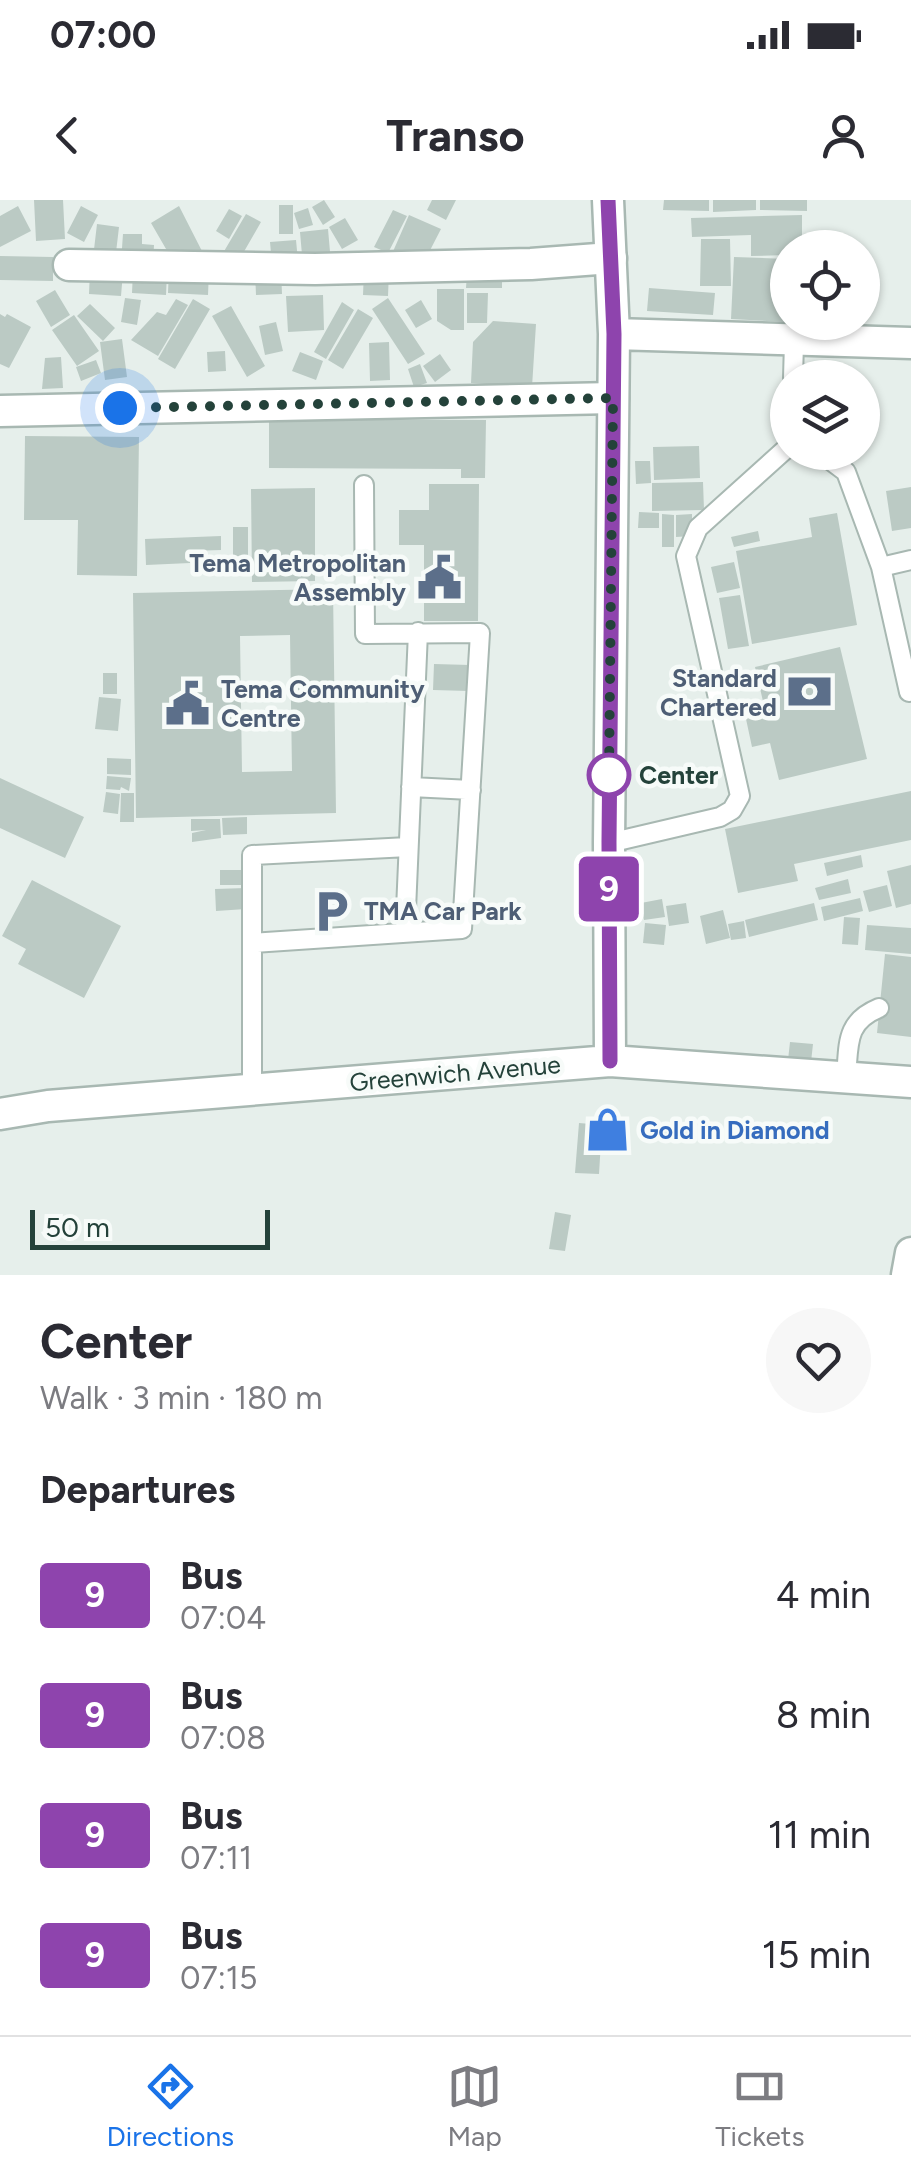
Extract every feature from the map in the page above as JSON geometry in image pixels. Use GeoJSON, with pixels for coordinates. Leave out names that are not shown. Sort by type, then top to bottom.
{"type":"FeatureCollection","features":[{"type":"Feature","properties":{"kind":"street"},"geometry":{"type":"LineString","coordinates":[[608,200],[614,334],[610,1061]]}},
{"type":"Feature","properties":{"kind":"street"},"geometry":{"type":"LineString","coordinates":[[69,265],[315,268],[531,264],[611,258]]}},
{"type":"Feature","properties":{"kind":"street"},"geometry":{"type":"LineString","coordinates":[[614,334],[911,343]]}},
{"type":"Feature","properties":{"kind":"street"},"geometry":{"type":"LineString","coordinates":[[0,411],[613,398]]}},
{"type":"Feature","properties":{"kind":"street","name":"Greenwich Avenue"},"geometry":{"type":"LineString","coordinates":[[0,1114],[48,1106],[610,1061],[911,1082]]}},
{"type":"Feature","properties":{"kind":"street"},"geometry":{"type":"LineString","coordinates":[[907,1275],[911,1253]]}},
{"type":"Feature","properties":{"kind":"lane"},"geometry":{"type":"LineString","coordinates":[[794,342],[794,360]]}},
{"type":"Feature","properties":{"kind":"lane"},"geometry":{"type":"LineString","coordinates":[[609,842],[720,817],[732,810],[740,796],[686,556],[698,528],[770,463]]}},
{"type":"Feature","properties":{"kind":"lane"},"geometry":{"type":"LineString","coordinates":[[842,470],[880,566],[909,692]]}},
{"type":"Feature","properties":{"kind":"lane"},"geometry":{"type":"LineString","coordinates":[[252,943],[462,929],[480,633],[365,634],[364,485]]}},
{"type":"Feature","properties":{"kind":"lane"},"geometry":{"type":"LineString","coordinates":[[880,566],[911,560]]}},
{"type":"Feature","properties":{"kind":"lane"},"geometry":{"type":"LineString","coordinates":[[405,932],[418,632]]}},
{"type":"Feature","properties":{"kind":"lane"},"geometry":{"type":"LineString","coordinates":[[411,788],[470,790]]}},
{"type":"Feature","properties":{"kind":"lane"},"geometry":{"type":"LineString","coordinates":[[252,1090],[252,855],[408,847]]}},
{"type":"Feature","properties":{"kind":"lane"},"geometry":{"type":"LineString","coordinates":[[846,1077],[850,1032],[864,1014],[879,1008]]}},
{"type":"Feature","properties":{"kind":"building"},"geometry":{"type":"Polygon","coordinates":[[[34,200],[63,200],[65,239],[36,241],[34,200]]]}},
{"type":"Feature","properties":{"kind":"building"},"geometry":{"type":"Polygon","coordinates":[[[324,200],[335,217],[323,225],[312,207],[324,200]]]}},
{"type":"Feature","properties":{"kind":"building"},"geometry":{"type":"Polygon","coordinates":[[[432,200],[456,200],[446,220],[427,210],[432,200]]]}},
{"type":"Feature","properties":{"kind":"building"},"geometry":{"type":"Polygon","coordinates":[[[664,200],[709,200],[709,211],[663,210],[664,200]]]}},
{"type":"Feature","properties":{"kind":"building"},"geometry":{"type":"Polygon","coordinates":[[[713,200],[756,200],[756,210],[713,212],[713,200]]]}},
{"type":"Feature","properties":{"kind":"building"},"geometry":{"type":"Polygon","coordinates":[[[760,200],[807,200],[807,211],[760,210],[760,200]]]}},
{"type":"Feature","properties":{"kind":"building"},"geometry":{"type":"Polygon","coordinates":[[[279,205],[293,205],[293,234],[279,234],[279,205]]]}},
{"type":"Feature","properties":{"kind":"building"},"geometry":{"type":"Polygon","coordinates":[[[18,206],[31,231],[0,247],[0,216],[18,206]]]}},
{"type":"Feature","properties":{"kind":"building"},"geometry":{"type":"Polygon","coordinates":[[[81,206],[98,215],[84,242],[67,233],[81,206]]]}},
{"type":"Feature","properties":{"kind":"building"},"geometry":{"type":"Polygon","coordinates":[[[179,206],[206,259],[173,261],[151,223],[179,206]]]}},
{"type":"Feature","properties":{"kind":"building"},"geometry":{"type":"Polygon","coordinates":[[[308,208],[313,225],[299,229],[294,213],[308,208]]]}},
{"type":"Feature","properties":{"kind":"building"},"geometry":{"type":"Polygon","coordinates":[[[229,209],[242,216],[229,239],[216,231],[229,209]]]}},
{"type":"Feature","properties":{"kind":"building"},"geometry":{"type":"Polygon","coordinates":[[[393,210],[407,216],[388,253],[374,247],[393,210]]]}},
{"type":"Feature","properties":{"kind":"building"},"geometry":{"type":"Polygon","coordinates":[[[246,214],[261,222],[238,262],[223,253],[246,214]]]}},
{"type":"Feature","properties":{"kind":"building"},"geometry":{"type":"Polygon","coordinates":[[[409,215],[441,229],[424,262],[391,256],[409,215]]]}},
{"type":"Feature","properties":{"kind":"building"},"geometry":{"type":"Polygon","coordinates":[[[802,215],[802,230],[770,230],[770,255],[751,256],[751,235],[692,237],[691,218],[802,215]]]}},
{"type":"Feature","properties":{"kind":"building"},"geometry":{"type":"Polygon","coordinates":[[[345,218],[358,240],[342,249],[329,227],[345,218]]]}},
{"type":"Feature","properties":{"kind":"building"},"geometry":{"type":"Polygon","coordinates":[[[97,224],[119,227],[115,261],[93,258],[97,224]]]}},
{"type":"Feature","properties":{"kind":"building"},"geometry":{"type":"Polygon","coordinates":[[[328,229],[331,263],[303,266],[300,232],[328,229]]]}},
{"type":"Feature","properties":{"kind":"building"},"geometry":{"type":"Polygon","coordinates":[[[123,234],[142,234],[142,244],[154,245],[153,264],[121,262],[123,234]]]}},
{"type":"Feature","properties":{"kind":"building"},"geometry":{"type":"Polygon","coordinates":[[[701,239],[730,239],[731,286],[700,286],[701,239]]]}},
{"type":"Feature","properties":{"kind":"building"},"geometry":{"type":"Polygon","coordinates":[[[296,240],[298,261],[272,264],[270,242],[296,240]]]}},
{"type":"Feature","properties":{"kind":"building"},"geometry":{"type":"Polygon","coordinates":[[[0,256],[53,257],[53,281],[0,280],[0,256]]]}},
{"type":"Feature","properties":{"kind":"building"},"geometry":{"type":"Polygon","coordinates":[[[734,257],[770,258],[770,321],[731,319],[734,257]]]}},
{"type":"Feature","properties":{"kind":"building"},"geometry":{"type":"Polygon","coordinates":[[[169,268],[209,271],[208,295],[168,293],[169,268]]]}},
{"type":"Feature","properties":{"kind":"building"},"geometry":{"type":"Polygon","coordinates":[[[90,270],[123,272],[121,296],[89,294],[90,270]]]}},
{"type":"Feature","properties":{"kind":"building"},"geometry":{"type":"Polygon","coordinates":[[[281,270],[282,294],[256,295],[255,271],[281,270]]]}},
{"type":"Feature","properties":{"kind":"building"},"geometry":{"type":"Polygon","coordinates":[[[133,271],[167,273],[166,295],[132,293],[133,271]]]}},
{"type":"Feature","properties":{"kind":"building"},"geometry":{"type":"Polygon","coordinates":[[[364,271],[389,272],[388,296],[363,295],[364,271]]]}},
{"type":"Feature","properties":{"kind":"building"},"geometry":{"type":"Polygon","coordinates":[[[467,272],[502,272],[502,288],[466,288],[467,272]]]}},
{"type":"Feature","properties":{"kind":"building"},"geometry":{"type":"Polygon","coordinates":[[[649,288],[715,293],[713,315],[647,311],[649,288]]]}},
{"type":"Feature","properties":{"kind":"building"},"geometry":{"type":"Polygon","coordinates":[[[437,289],[464,289],[464,330],[451,330],[437,321],[437,289]]]}},
{"type":"Feature","properties":{"kind":"building"},"geometry":{"type":"Polygon","coordinates":[[[55,290],[70,315],[51,327],[36,301],[55,290]]]}},
{"type":"Feature","properties":{"kind":"building"},"geometry":{"type":"Polygon","coordinates":[[[467,293],[488,293],[487,323],[467,323],[467,293]]]}},
{"type":"Feature","properties":{"kind":"building"},"geometry":{"type":"Polygon","coordinates":[[[323,295],[324,330],[288,332],[286,296],[323,295]]]}},
{"type":"Feature","properties":{"kind":"building"},"geometry":{"type":"Polygon","coordinates":[[[125,298],[141,300],[137,325],[121,322],[125,298]]]}},
{"type":"Feature","properties":{"kind":"building"},"geometry":{"type":"Polygon","coordinates":[[[388,298],[425,354],[408,364],[372,309],[388,298]]]}},
{"type":"Feature","properties":{"kind":"building"},"geometry":{"type":"Polygon","coordinates":[[[176,299],[188,305],[158,356],[131,340],[157,312],[166,315],[176,299]]]}},
{"type":"Feature","properties":{"kind":"building"},"geometry":{"type":"Polygon","coordinates":[[[193,299],[210,309],[175,369],[158,359],[193,299]]]}},
{"type":"Feature","properties":{"kind":"building"},"geometry":{"type":"Polygon","coordinates":[[[421,300],[432,319],[416,328],[405,310],[421,300]]]}},
{"type":"Feature","properties":{"kind":"building"},"geometry":{"type":"Polygon","coordinates":[[[342,302],[354,310],[326,359],[314,352],[342,302]]]}},
{"type":"Feature","properties":{"kind":"building"},"geometry":{"type":"Polygon","coordinates":[[[90,304],[115,328],[103,341],[77,316],[90,304]]]}},
{"type":"Feature","properties":{"kind":"building"},"geometry":{"type":"Polygon","coordinates":[[[231,306],[265,366],[247,377],[212,316],[231,306]]]}},
{"type":"Feature","properties":{"kind":"building"},"geometry":{"type":"Polygon","coordinates":[[[358,309],[373,318],[343,369],[328,360],[358,309]]]}},
{"type":"Feature","properties":{"kind":"building"},"geometry":{"type":"Polygon","coordinates":[[[0,314],[31,327],[9,368],[0,364],[0,314]]]}},
{"type":"Feature","properties":{"kind":"building"},"geometry":{"type":"Polygon","coordinates":[[[74,315],[99,351],[77,366],[52,330],[74,315]]]}},
{"type":"Feature","properties":{"kind":"building"},"geometry":{"type":"Polygon","coordinates":[[[493,321],[536,324],[532,387],[471,383],[473,342],[493,321]]]}},
{"type":"Feature","properties":{"kind":"building"},"geometry":{"type":"Polygon","coordinates":[[[276,322],[283,351],[265,355],[259,326],[276,322]]]}},
{"type":"Feature","properties":{"kind":"building"},"geometry":{"type":"Polygon","coordinates":[[[122,339],[127,377],[105,380],[100,342],[122,339]]]}},
{"type":"Feature","properties":{"kind":"building"},"geometry":{"type":"Polygon","coordinates":[[[389,342],[390,380],[370,381],[369,343],[389,342]]]}},
{"type":"Feature","properties":{"kind":"building"},"geometry":{"type":"Polygon","coordinates":[[[225,351],[226,371],[208,372],[207,352],[225,351]]]}},
{"type":"Feature","properties":{"kind":"building"},"geometry":{"type":"Polygon","coordinates":[[[300,352],[323,361],[316,380],[292,371],[300,352]]]}},
{"type":"Feature","properties":{"kind":"building"},"geometry":{"type":"Polygon","coordinates":[[[440,354],[451,370],[435,382],[423,366],[440,354]]]}},
{"type":"Feature","properties":{"kind":"building"},"geometry":{"type":"Polygon","coordinates":[[[61,357],[63,388],[42,389],[45,358],[61,357]]]}},
{"type":"Feature","properties":{"kind":"building"},"geometry":{"type":"Polygon","coordinates":[[[96,360],[101,373],[81,381],[76,367],[96,360]]]}},
{"type":"Feature","properties":{"kind":"building"},"geometry":{"type":"Polygon","coordinates":[[[420,364],[427,383],[414,387],[408,369],[420,364]]]}},
{"type":"Feature","properties":{"kind":"building"},"geometry":{"type":"Polygon","coordinates":[[[269,419],[486,420],[485,478],[461,478],[461,469],[269,468],[269,419]]]}},
{"type":"Feature","properties":{"kind":"building"},"geometry":{"type":"Polygon","coordinates":[[[25,436],[139,437],[137,576],[77,575],[78,520],[24,520],[25,436]]]}},
{"type":"Feature","properties":{"kind":"building"},"geometry":{"type":"Polygon","coordinates":[[[699,446],[700,478],[654,480],[653,447],[699,446]]]}},
{"type":"Feature","properties":{"kind":"building"},"geometry":{"type":"Polygon","coordinates":[[[635,461],[650,461],[651,483],[636,484],[635,461]]]}},
{"type":"Feature","properties":{"kind":"building"},"geometry":{"type":"Polygon","coordinates":[[[703,482],[704,510],[652,511],[652,483],[703,482]]]}},
{"type":"Feature","properties":{"kind":"building"},"geometry":{"type":"Polygon","coordinates":[[[429,484],[479,484],[478,621],[424,621],[424,545],[399,545],[399,510],[429,510],[429,484]]]}},
{"type":"Feature","properties":{"kind":"building"},"geometry":{"type":"Polygon","coordinates":[[[911,487],[911,528],[892,531],[886,491],[911,487]]]}},
{"type":"Feature","properties":{"kind":"building"},"geometry":{"type":"Polygon","coordinates":[[[315,488],[315,581],[252,582],[251,489],[315,488]]]}},
{"type":"Feature","properties":{"kind":"building"},"geometry":{"type":"Polygon","coordinates":[[[639,512],[659,513],[659,528],[638,528],[639,512]]]}},
{"type":"Feature","properties":{"kind":"building"},"geometry":{"type":"Polygon","coordinates":[[[837,513],[857,625],[752,644],[736,551],[812,537],[809,518],[837,513]]]}},
{"type":"Feature","properties":{"kind":"building"},"geometry":{"type":"Polygon","coordinates":[[[662,514],[674,515],[674,547],[662,547],[662,514]]]}},
{"type":"Feature","properties":{"kind":"building"},"geometry":{"type":"Polygon","coordinates":[[[692,514],[692,536],[676,537],[676,515],[692,514]]]}},
{"type":"Feature","properties":{"kind":"building"},"geometry":{"type":"Polygon","coordinates":[[[233,527],[248,527],[248,559],[233,560],[233,527]]]}},
{"type":"Feature","properties":{"kind":"building"},"geometry":{"type":"Polygon","coordinates":[[[758,531],[760,541],[734,547],[731,537],[758,531]]]}},
{"type":"Feature","properties":{"kind":"building"},"geometry":{"type":"Polygon","coordinates":[[[221,536],[221,550],[190,551],[190,563],[146,565],[145,539],[221,536]]]}},
{"type":"Feature","properties":{"kind":"building"},"geometry":{"type":"Polygon","coordinates":[[[734,562],[740,588],[717,593],[711,567],[734,562]]]}},
{"type":"Feature","properties":{"kind":"building","name":"Tema Community Centre"},"geometry":{"type":"Polygon","coordinates":[[[333,589],[336,813],[136,818],[133,593],[333,589]],[[290,635],[240,636],[242,772],[292,771],[290,635]]]}},
{"type":"Feature","properties":{"kind":"building"},"geometry":{"type":"Polygon","coordinates":[[[740,595],[749,646],[728,649],[719,598],[740,595]]]}},
{"type":"Feature","properties":{"kind":"building"},"geometry":{"type":"Polygon","coordinates":[[[840,647],[867,759],[779,780],[770,743],[752,747],[746,719],[766,714],[755,667],[840,647]]]}},
{"type":"Feature","properties":{"kind":"building"},"geometry":{"type":"Polygon","coordinates":[[[434,664],[470,665],[469,691],[433,690],[434,664]]]}},
{"type":"Feature","properties":{"kind":"building"},"geometry":{"type":"Polygon","coordinates":[[[103,673],[117,673],[117,694],[103,694],[103,673]]]}},
{"type":"Feature","properties":{"kind":"building"},"geometry":{"type":"Polygon","coordinates":[[[99,697],[121,699],[118,731],[95,729],[99,697]]]}},
{"type":"Feature","properties":{"kind":"building"},"geometry":{"type":"Polygon","coordinates":[[[107,758],[131,759],[131,775],[107,774],[107,758]]]}},
{"type":"Feature","properties":{"kind":"building"},"geometry":{"type":"Polygon","coordinates":[[[107,776],[131,778],[129,791],[121,787],[106,789],[107,776]]]}},
{"type":"Feature","properties":{"kind":"building"},"geometry":{"type":"Polygon","coordinates":[[[0,778],[84,817],[65,858],[0,828],[0,778]]]}},
{"type":"Feature","properties":{"kind":"building"},"geometry":{"type":"Polygon","coordinates":[[[911,791],[911,840],[794,864],[798,881],[738,893],[725,829],[911,791]]]}},
{"type":"Feature","properties":{"kind":"building"},"geometry":{"type":"Polygon","coordinates":[[[106,792],[120,794],[118,814],[103,812],[106,792]]]}},
{"type":"Feature","properties":{"kind":"building"},"geometry":{"type":"Polygon","coordinates":[[[121,793],[134,793],[134,822],[120,822],[121,793]]]}},
{"type":"Feature","properties":{"kind":"building"},"geometry":{"type":"Polygon","coordinates":[[[247,817],[247,834],[223,835],[222,818],[247,817]]]}},
{"type":"Feature","properties":{"kind":"building"},"geometry":{"type":"Polygon","coordinates":[[[191,819],[220,819],[221,838],[192,842],[192,833],[206,830],[191,831],[191,819]]]}},
{"type":"Feature","properties":{"kind":"building"},"geometry":{"type":"Polygon","coordinates":[[[861,855],[863,867],[827,876],[824,863],[861,855]]]}},
{"type":"Feature","properties":{"kind":"building"},"geometry":{"type":"Polygon","coordinates":[[[911,865],[911,904],[896,908],[887,871],[911,865]]]}},
{"type":"Feature","properties":{"kind":"building"},"geometry":{"type":"Polygon","coordinates":[[[220,870],[247,870],[247,885],[220,885],[220,870]]]}},
{"type":"Feature","properties":{"kind":"building"},"geometry":{"type":"Polygon","coordinates":[[[848,879],[851,893],[819,900],[815,888],[848,879]]]}},
{"type":"Feature","properties":{"kind":"building"},"geometry":{"type":"Polygon","coordinates":[[[32,880],[121,926],[84,998],[18,964],[26,949],[2,936],[32,880]]]}},
{"type":"Feature","properties":{"kind":"building"},"geometry":{"type":"Polygon","coordinates":[[[887,885],[892,906],[869,912],[863,891],[887,885]]]}},
{"type":"Feature","properties":{"kind":"building"},"geometry":{"type":"Polygon","coordinates":[[[246,888],[246,909],[216,911],[215,889],[246,888]]]}},
{"type":"Feature","properties":{"kind":"building"},"geometry":{"type":"Polygon","coordinates":[[[860,898],[863,911],[824,921],[821,907],[860,898]]]}},
{"type":"Feature","properties":{"kind":"building"},"geometry":{"type":"Polygon","coordinates":[[[662,899],[665,917],[644,920],[641,903],[662,899]]]}},
{"type":"Feature","properties":{"kind":"building"},"geometry":{"type":"Polygon","coordinates":[[[686,903],[689,923],[669,926],[666,906],[686,903]]]}},
{"type":"Feature","properties":{"kind":"building"},"geometry":{"type":"Polygon","coordinates":[[[814,903],[818,920],[749,937],[745,920],[814,903]]]}},
{"type":"Feature","properties":{"kind":"building"},"geometry":{"type":"Polygon","coordinates":[[[723,910],[730,938],[706,944],[700,916],[723,910]]]}},
{"type":"Feature","properties":{"kind":"building"},"geometry":{"type":"Polygon","coordinates":[[[844,917],[860,918],[858,945],[842,944],[844,917]]]}},
{"type":"Feature","properties":{"kind":"building"},"geometry":{"type":"Polygon","coordinates":[[[744,921],[746,938],[731,940],[728,924],[744,921]]]}},
{"type":"Feature","properties":{"kind":"building"},"geometry":{"type":"Polygon","coordinates":[[[645,923],[666,925],[664,945],[643,943],[645,923]]]}},
{"type":"Feature","properties":{"kind":"building"},"geometry":{"type":"Polygon","coordinates":[[[867,925],[911,928],[911,954],[865,950],[867,925]]]}},
{"type":"Feature","properties":{"kind":"building"},"geometry":{"type":"Polygon","coordinates":[[[885,954],[911,957],[911,1037],[877,1033],[885,954]]]}},
{"type":"Feature","properties":{"kind":"building"},"geometry":{"type":"Polygon","coordinates":[[[790,1042],[813,1044],[811,1062],[788,1060],[790,1042]]]}},
{"type":"Feature","properties":{"kind":"building"},"geometry":{"type":"Polygon","coordinates":[[[579,1123],[602,1125],[599,1174],[575,1173],[579,1123]]]}},
{"type":"Feature","properties":{"kind":"building"},"geometry":{"type":"Polygon","coordinates":[[[555,1212],[571,1215],[565,1251],[549,1249],[555,1212]]]}},
{"type":"Feature","properties":{"kind":"bus line","name":"9"},"geometry":{"type":"LineString","coordinates":[[608,200],[614,334],[610,1061]]}},
{"type":"Feature","properties":{"kind":"place","name":"Tema Metropolitan Assembly"},"geometry":{"type":"Point","coordinates":[439,577]}},
{"type":"Feature","properties":{"kind":"place","name":"Standard Chartered"},"geometry":{"type":"Point","coordinates":[810,692]}},
{"type":"Feature","properties":{"kind":"place","name":"Tema Community Centre"},"geometry":{"type":"Point","coordinates":[188,703]}},
{"type":"Feature","properties":{"kind":"place","name":"Center"},"geometry":{"type":"Point","coordinates":[609,775]}},
{"type":"Feature","properties":{"kind":"place","name":"TMA Car Park"},"geometry":{"type":"Point","coordinates":[331,911]}},
{"type":"Feature","properties":{"kind":"place","name":"Gold in Diamond"},"geometry":{"type":"Point","coordinates":[607,1130]}},
{"type":"Feature","properties":{"kind":"route"},"geometry":{"type":"LineString","coordinates":[[120,408],[613,398],[609,775]]}}]}
